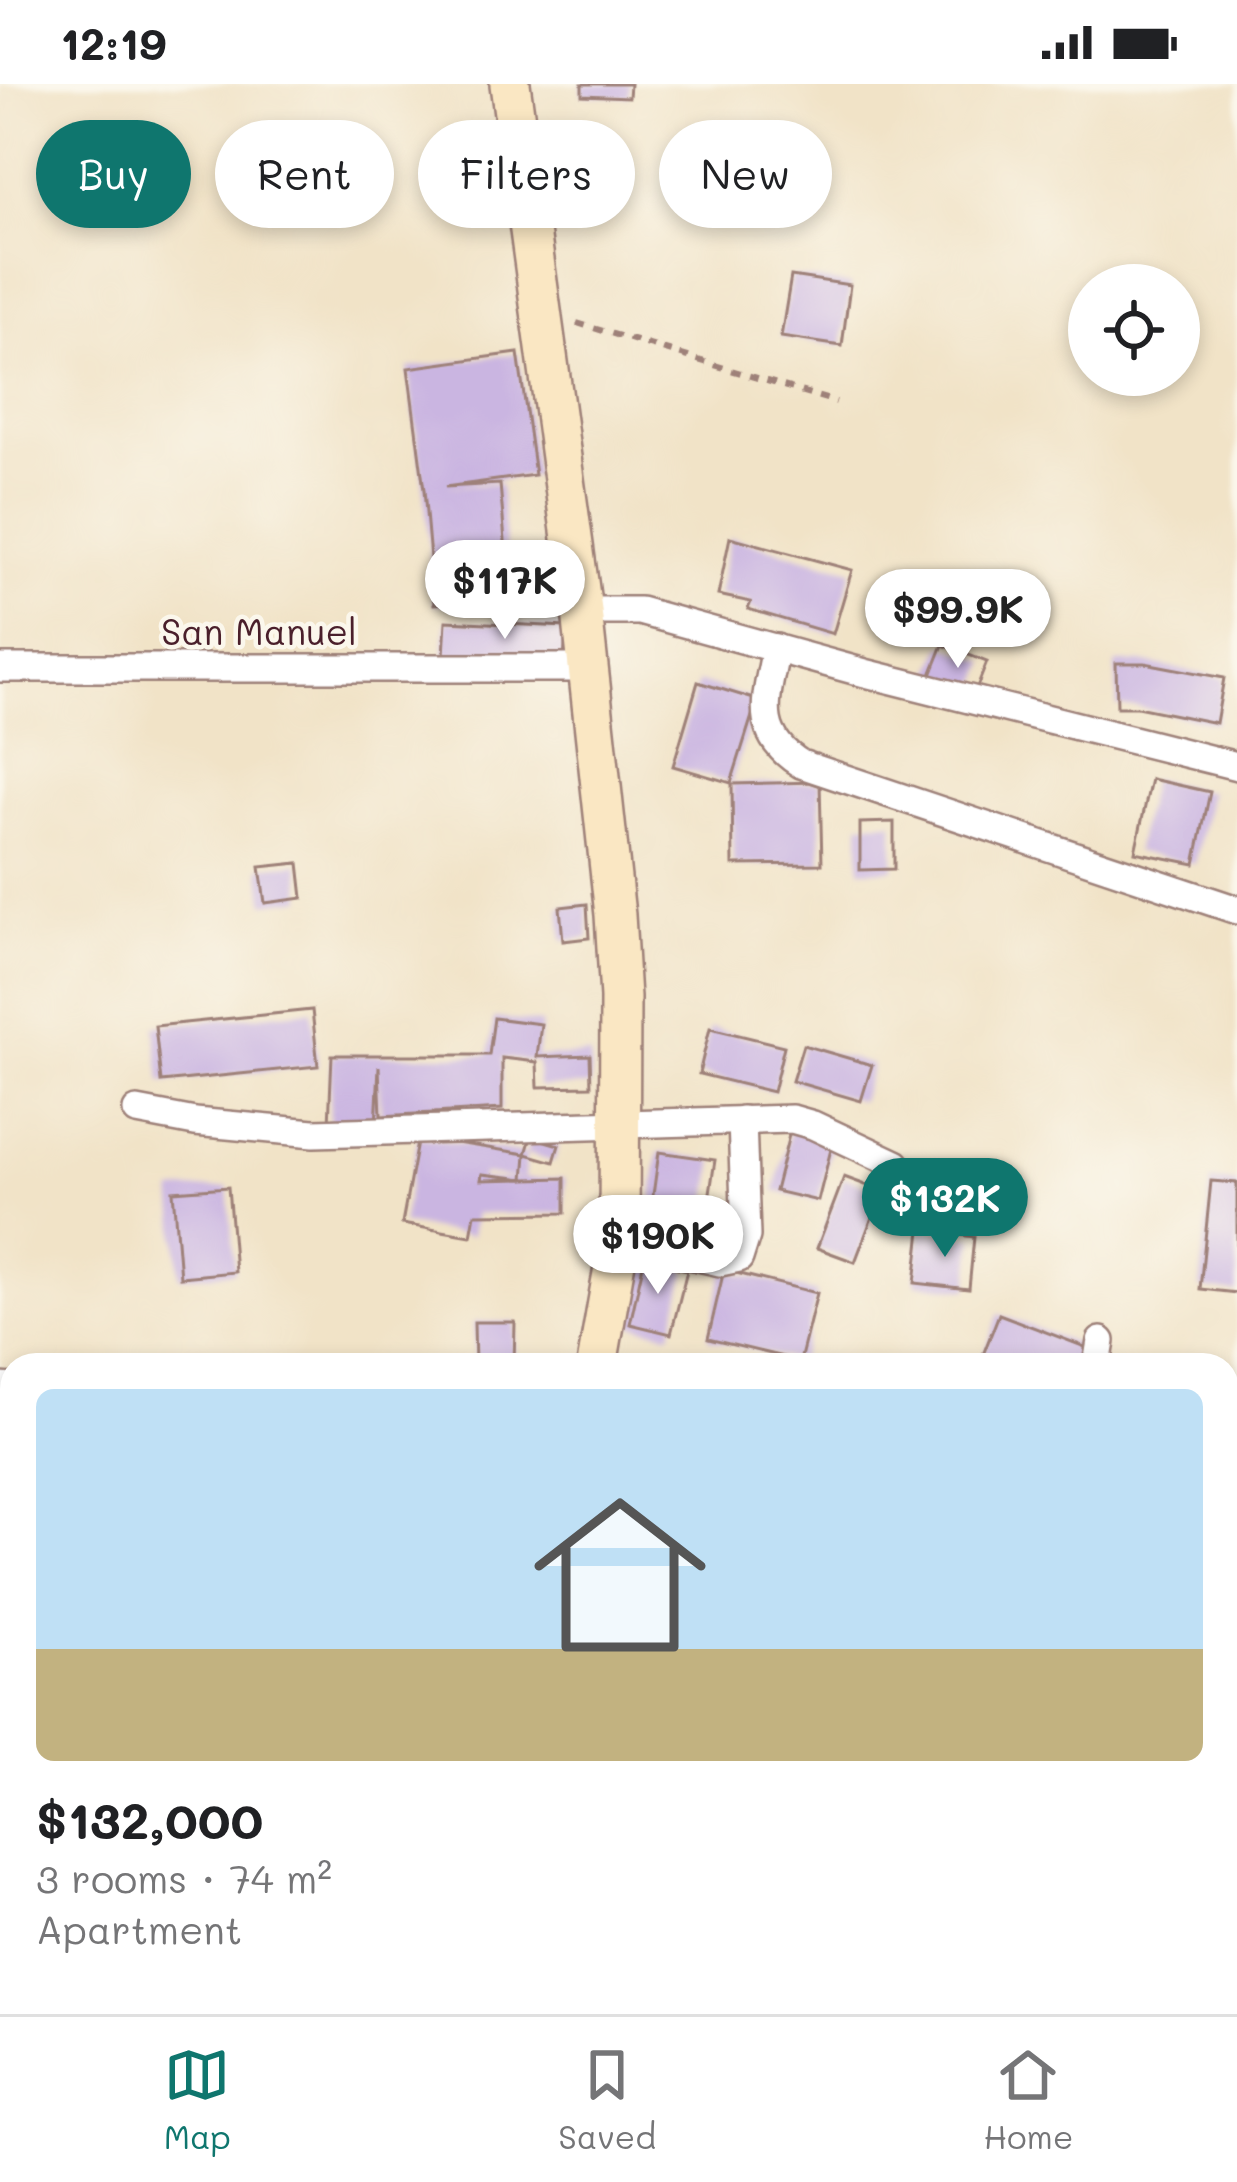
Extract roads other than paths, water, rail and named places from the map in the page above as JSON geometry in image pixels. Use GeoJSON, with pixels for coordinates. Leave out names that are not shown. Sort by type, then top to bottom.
{"type":"FeatureCollection","features":[{"type":"Feature","properties":{"kind":"street"},"geometry":{"type":"LineString","coordinates":[[510,84],[582,611],[616,936],[619,1239],[599,1353]]}},
{"type":"Feature","properties":{"kind":"street"},"geometry":{"type":"LineString","coordinates":[[582,611],[640,611],[1237,766]]}},
{"type":"Feature","properties":{"kind":"street"},"geometry":{"type":"LineString","coordinates":[[776,648],[767,724],[772,740],[802,764],[1237,910]]}},
{"type":"Feature","properties":{"kind":"street","name":"San Manuel"},"geometry":{"type":"LineString","coordinates":[[0,668],[589,668]]}},
{"type":"Feature","properties":{"kind":"street"},"geometry":{"type":"LineString","coordinates":[[136,1111],[195,1122],[314,1133],[792,1119],[896,1164]]}},
{"type":"Feature","properties":{"kind":"street"},"geometry":{"type":"LineString","coordinates":[[619,1239],[720,1262],[739,1258],[746,1236],[742,1120]]}}]}
